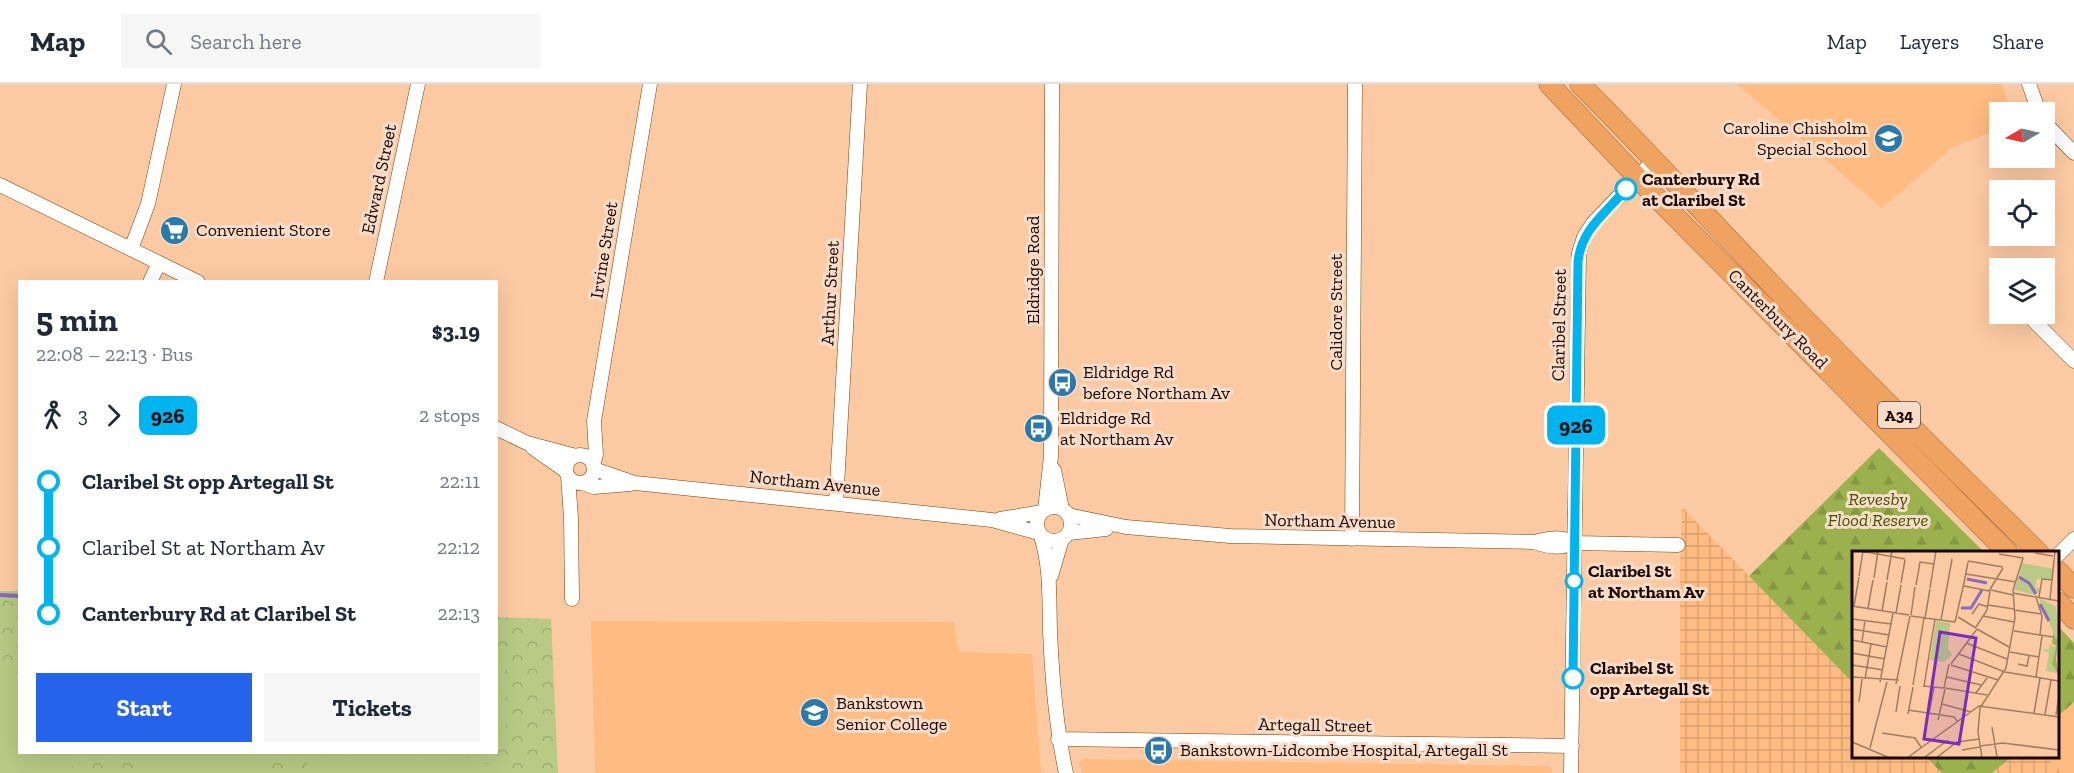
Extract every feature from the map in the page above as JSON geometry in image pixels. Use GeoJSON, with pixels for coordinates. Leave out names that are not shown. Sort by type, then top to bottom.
{"type":"FeatureCollection","features":[{"type":"Feature","properties":{"kind":"highway","name":"Canterbury Road"},"geometry":{"type":"LineString","coordinates":[[1549,84],[2007,551]]}},
{"type":"Feature","properties":{"kind":"highway","name":"Canterbury Road"},"geometry":{"type":"LineString","coordinates":[[1580,84],[1909,426],[2038,551]]}},
{"type":"Feature","properties":{"kind":"highway"},"geometry":{"type":"LineString","coordinates":[[2059,572],[2074,588]]}},
{"type":"Feature","properties":{"kind":"highway"},"geometry":{"type":"LineString","coordinates":[[2059,603],[2074,619]]}},
{"type":"Feature","properties":{"kind":"street"},"geometry":{"type":"LineString","coordinates":[[130,249],[148,204],[174,84]]}},
{"type":"Feature","properties":{"kind":"street","name":"Edward Street"},"geometry":{"type":"LineString","coordinates":[[376,280],[418,84]]}},
{"type":"Feature","properties":{"kind":"street","name":"Irvine Street"},"geometry":{"type":"LineString","coordinates":[[593,467],[596,455],[594,421],[650,84]]}},
{"type":"Feature","properties":{"kind":"street","name":"Arthur Street"},"geometry":{"type":"LineString","coordinates":[[836,503],[860,84]]}},
{"type":"Feature","properties":{"kind":"street","name":"Eldridge Road"},"geometry":{"type":"LineString","coordinates":[[1043,511],[1051,456],[1052,84]]}},
{"type":"Feature","properties":{"kind":"street","name":"Calidore Street"},"geometry":{"type":"LineString","coordinates":[[1352,539],[1355,84]]}},
{"type":"Feature","properties":{"kind":"street"},"geometry":{"type":"LineString","coordinates":[[2029,84],[2035,102]]}},
{"type":"Feature","properties":{"kind":"street"},"geometry":{"type":"LineString","coordinates":[[2055,133],[2074,153]]}},
{"type":"Feature","properties":{"kind":"street","name":"Claribel Street"},"geometry":{"type":"LineString","coordinates":[[1571,773],[1579,253],[1584,237],[1593,223],[1654,159]]}},
{"type":"Feature","properties":{"kind":"street"},"geometry":{"type":"LineString","coordinates":[[0,185],[194,280]]}},
{"type":"Feature","properties":{"kind":"street"},"geometry":{"type":"LineString","coordinates":[[151,280],[159,263]]}},
{"type":"Feature","properties":{"kind":"street"},"geometry":{"type":"LineString","coordinates":[[2037,324],[2074,361]]}},
{"type":"Feature","properties":{"kind":"street","name":"Irvine Street"},"geometry":{"type":"LineString","coordinates":[[577,456],[594,421]]}},
{"type":"Feature","properties":{"kind":"street","name":"Northam Avenue"},"geometry":{"type":"LineString","coordinates":[[498,429],[527,443],[577,456]]}},
{"type":"Feature","properties":{"kind":"street","name":"Northam Avenue"},"geometry":{"type":"LineString","coordinates":[[527,443],[574,478],[594,487],[635,483],[836,503],[992,520],[1040,535]]}},
{"type":"Feature","properties":{"kind":"street"},"geometry":{"type":"LineString","coordinates":[[572,599],[571,518],[574,478],[569,461],[577,456],[587,458],[593,467],[591,478],[574,478]]}},
{"type":"Feature","properties":{"kind":"street","name":"Eldridge Road"},"geometry":{"type":"LineString","coordinates":[[1051,456],[1065,512]]}},
{"type":"Feature","properties":{"kind":"street","name":"Northam Avenue"},"geometry":{"type":"LineString","coordinates":[[593,467],[635,483]]}},
{"type":"Feature","properties":{"kind":"street"},"geometry":{"type":"LineString","coordinates":[[1050,581],[1071,524],[1065,512],[1053,507],[1043,511],[1037,522],[1050,581],[1050,634],[1058,739],[1056,773]]}},
{"type":"Feature","properties":{"kind":"street","name":"Northam Avenue"},"geometry":{"type":"LineString","coordinates":[[992,520],[1043,511]]}},
{"type":"Feature","properties":{"kind":"street","name":"Northam Avenue"},"geometry":{"type":"LineString","coordinates":[[1065,512],[1126,527],[1230,536],[1534,542],[1563,538],[1575,543],[1678,545]]}},
{"type":"Feature","properties":{"kind":"street","name":"Northam Avenue"},"geometry":{"type":"LineString","coordinates":[[1065,536],[1126,527]]}},
{"type":"Feature","properties":{"kind":"street"},"geometry":{"type":"LineString","coordinates":[[1040,535],[1051,541],[1065,536]]}},
{"type":"Feature","properties":{"kind":"street"},"geometry":{"type":"LineString","coordinates":[[2059,554],[2074,539]]}},
{"type":"Feature","properties":{"kind":"street"},"geometry":{"type":"LineString","coordinates":[[1058,739],[1066,773]]}},
{"type":"Feature","properties":{"kind":"street","name":"Artegall Street"},"geometry":{"type":"LineString","coordinates":[[1058,739],[1572,746]]}},
{"type":"Feature","properties":{"kind":"shaded area","name":"Caroline Chisholm Special School"},"geometry":{"type":"Polygon","coordinates":[[[1737,84],[2002,84],[2008,102],[1989,102],[1989,133],[1953,147],[1882,208],[1737,84]]]}},
{"type":"Feature","properties":{"kind":"shaded area"},"geometry":{"type":"Polygon","coordinates":[[[1682,507],[1852,682],[1852,758],[1926,758],[1942,773],[1680,773],[1682,507]]]}},
{"type":"Feature","properties":{"kind":"shaded area","name":"Bankstown Senior College"},"geometry":{"type":"Polygon","coordinates":[[[591,621],[954,622],[959,652],[1032,654],[1041,773],[595,773],[591,621]]]}},
{"type":"Feature","properties":{"kind":"shaded area"},"geometry":{"type":"Polygon","coordinates":[[[2074,702],[2074,773],[2062,773],[2047,758],[2059,758],[2059,715],[2074,702]]]}},
{"type":"Feature","properties":{"kind":"shaded area"},"geometry":{"type":"Polygon","coordinates":[[[2009,758],[2047,758],[2062,773],[1992,773],[2009,758]]]}},
{"type":"Feature","properties":{"kind":"shaded area"},"geometry":{"type":"Polygon","coordinates":[[[1083,759],[1548,766],[1552,769],[1552,773],[1081,773],[1080,762],[1083,759]]]}},
{"type":"Feature","properties":{"kind":"green space","name":"Revesby Flood Reserve"},"geometry":{"type":"Polygon","coordinates":[[[1879,448],[1983,551],[1852,551],[1852,682],[1749,576],[1879,448]]]}},
{"type":"Feature","properties":{"kind":"green space"},"geometry":{"type":"Polygon","coordinates":[[[0,591],[18,591],[18,754],[498,754],[498,617],[551,619],[558,773],[0,773],[0,591]]]}},
{"type":"Feature","properties":{"kind":"green space"},"geometry":{"type":"Polygon","coordinates":[[[2059,627],[2074,643],[2074,702],[2059,715],[2059,627]]]}},
{"type":"Feature","properties":{"kind":"green space"},"geometry":{"type":"Polygon","coordinates":[[[498,651],[506,651],[506,750],[498,750],[498,651]]]}},
{"type":"Feature","properties":{"kind":"green space"},"geometry":{"type":"Polygon","coordinates":[[[0,679],[18,679],[18,754],[72,754],[72,773],[0,773],[0,679]]]}},
{"type":"Feature","properties":{"kind":"green space"},"geometry":{"type":"Polygon","coordinates":[[[137,754],[200,754],[200,772],[136,772],[137,754]]]}},
{"type":"Feature","properties":{"kind":"green space"},"geometry":{"type":"Polygon","coordinates":[[[206,754],[269,754],[269,773],[206,773],[206,754]]]}},
{"type":"Feature","properties":{"kind":"green space"},"geometry":{"type":"Polygon","coordinates":[[[1927,758],[2010,758],[1992,773],[1942,773],[1927,758]]]}},
{"type":"Feature","properties":{"kind":"green space"},"geometry":{"type":"Polygon","coordinates":[[[307,759],[507,764],[507,773],[306,773],[307,759]]]}},
{"type":"Feature","properties":{"kind":"waterway"},"geometry":{"type":"LineString","coordinates":[[0,595],[18,596]]}},
{"type":"Feature","properties":{"kind":"bus line","name":"926"},"geometry":{"type":"LineString","coordinates":[[1573,678],[1578,262],[1581,244],[1589,230],[1626,189]]}},
{"type":"Feature","properties":{"kind":"place","name":"Caroline Chisholm Special School"},"geometry":{"type":"Point","coordinates":[1888,138]}},
{"type":"Feature","properties":{"kind":"place","name":"Canterbury Rd at Claribel St"},"geometry":{"type":"Point","coordinates":[1626,189]}},
{"type":"Feature","properties":{"kind":"place","name":"Convenient Store"},"geometry":{"type":"Point","coordinates":[175,230]}},
{"type":"Feature","properties":{"kind":"place","name":"Eldridge Rd before Northam Av"},"geometry":{"type":"Point","coordinates":[1062,382]}},
{"type":"Feature","properties":{"kind":"place","name":"Eldridge Rd at Northam Av"},"geometry":{"type":"Point","coordinates":[1039,428]}},
{"type":"Feature","properties":{"kind":"place","name":"Claribel St at Northam Av"},"geometry":{"type":"Point","coordinates":[1574,581]}},
{"type":"Feature","properties":{"kind":"place","name":"Claribel St opp Artegall St"},"geometry":{"type":"Point","coordinates":[1573,678]}},
{"type":"Feature","properties":{"kind":"place","name":"Bankstown Senior College"},"geometry":{"type":"Point","coordinates":[815,713]}},
{"type":"Feature","properties":{"kind":"place","name":"Bankstown-Lidcombe Hospital, Artegall St"},"geometry":{"type":"Point","coordinates":[1159,750]}}]}
